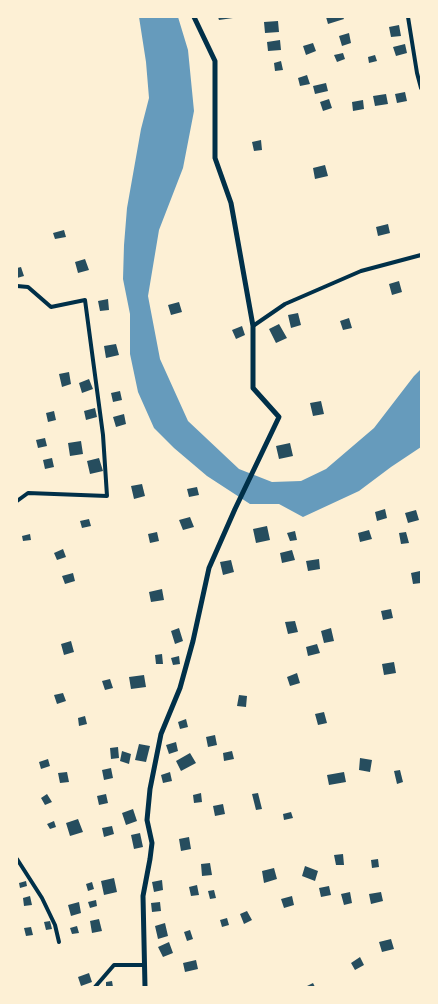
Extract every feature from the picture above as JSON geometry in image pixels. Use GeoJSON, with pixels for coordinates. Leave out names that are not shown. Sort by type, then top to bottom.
{"type":"FeatureCollection","features":[{"type":"Feature","properties":{"kind":"street"},"geometry":{"type":"LineString","coordinates":[[145,987],[143,896],[152,843],[147,820],[150,789],[161,734],[180,688],[193,641],[209,568],[235,509],[279,417],[253,388],[253,326],[231,203],[215,158],[215,61],[194,17]]}},
{"type":"Feature","properties":{"kind":"street"},"geometry":{"type":"LineString","coordinates":[[408,17],[417,73],[421,88]]}},
{"type":"Feature","properties":{"kind":"street"},"geometry":{"type":"LineString","coordinates":[[253,326],[285,304],[361,271],[421,255]]}},
{"type":"Feature","properties":{"kind":"street"},"geometry":{"type":"LineString","coordinates":[[17,286],[28,287],[51,307],[85,300],[103,435],[107,496],[28,493],[17,501]]}},
{"type":"Feature","properties":{"kind":"street"},"geometry":{"type":"LineString","coordinates":[[17,859],[42,898],[55,925],[59,942]]}},
{"type":"Feature","properties":{"kind":"street"},"geometry":{"type":"LineString","coordinates":[[95,987],[114,964],[144,965]]}},
{"type":"Feature","properties":{"kind":"water"},"geometry":{"type":"Polygon","coordinates":[[[139,17],[178,17],[188,50],[194,111],[183,168],[159,230],[148,296],[160,359],[188,421],[239,469],[272,482],[301,481],[326,469],[374,428],[421,369],[421,447],[359,491],[303,517],[279,504],[250,504],[207,476],[174,448],[154,428],[138,392],[130,354],[130,314],[123,279],[127,208],[141,129],[149,98],[146,62],[139,17]]]}},
{"type":"Feature","properties":{"kind":"building"},"geometry":{"type":"Polygon","coordinates":[[[218,17],[233,17],[233,18],[219,20],[218,17]]]}},
{"type":"Feature","properties":{"kind":"building"},"geometry":{"type":"Polygon","coordinates":[[[326,17],[343,17],[344,19],[328,24],[326,17]]]}},
{"type":"Feature","properties":{"kind":"building"},"geometry":{"type":"Polygon","coordinates":[[[278,21],[279,32],[265,33],[264,22],[278,21]]]}},
{"type":"Feature","properties":{"kind":"building"},"geometry":{"type":"Polygon","coordinates":[[[399,25],[401,36],[391,37],[389,27],[399,25]]]}},
{"type":"Feature","properties":{"kind":"building"},"geometry":{"type":"Polygon","coordinates":[[[349,33],[351,43],[342,46],[339,36],[349,33]]]}},
{"type":"Feature","properties":{"kind":"building"},"geometry":{"type":"Polygon","coordinates":[[[280,40],[281,50],[268,51],[267,42],[280,40]]]}},
{"type":"Feature","properties":{"kind":"building"},"geometry":{"type":"Polygon","coordinates":[[[313,43],[316,51],[306,55],[303,46],[313,43]]]}},
{"type":"Feature","properties":{"kind":"building"},"geometry":{"type":"Polygon","coordinates":[[[405,44],[407,53],[396,56],[393,47],[405,44]]]}},
{"type":"Feature","properties":{"kind":"building"},"geometry":{"type":"Polygon","coordinates":[[[343,53],[345,59],[337,62],[334,55],[343,53]]]}},
{"type":"Feature","properties":{"kind":"building"},"geometry":{"type":"Polygon","coordinates":[[[375,55],[377,61],[369,63],[368,57],[375,55]]]}},
{"type":"Feature","properties":{"kind":"building"},"geometry":{"type":"Polygon","coordinates":[[[281,61],[283,70],[275,71],[274,63],[281,61]]]}},
{"type":"Feature","properties":{"kind":"building"},"geometry":{"type":"Polygon","coordinates":[[[307,75],[310,84],[300,86],[298,78],[307,75]]]}},
{"type":"Feature","properties":{"kind":"building"},"geometry":{"type":"Polygon","coordinates":[[[326,83],[328,91],[315,94],[313,86],[326,83]]]}},
{"type":"Feature","properties":{"kind":"building"},"geometry":{"type":"Polygon","coordinates":[[[405,92],[407,101],[397,103],[395,94],[405,92]]]}},
{"type":"Feature","properties":{"kind":"building"},"geometry":{"type":"Polygon","coordinates":[[[386,94],[388,104],[375,106],[373,96],[386,94]]]}},
{"type":"Feature","properties":{"kind":"building"},"geometry":{"type":"Polygon","coordinates":[[[329,99],[332,108],[323,111],[320,102],[329,99]]]}},
{"type":"Feature","properties":{"kind":"building"},"geometry":{"type":"Polygon","coordinates":[[[363,100],[364,109],[353,111],[352,102],[363,100]]]}},
{"type":"Feature","properties":{"kind":"building"},"geometry":{"type":"Polygon","coordinates":[[[261,140],[262,150],[254,151],[252,142],[261,140]]]}},
{"type":"Feature","properties":{"kind":"building"},"geometry":{"type":"Polygon","coordinates":[[[325,165],[328,176],[315,179],[313,168],[325,165]]]}},
{"type":"Feature","properties":{"kind":"building"},"geometry":{"type":"Polygon","coordinates":[[[388,224],[390,233],[378,236],[376,227],[388,224]]]}},
{"type":"Feature","properties":{"kind":"building"},"geometry":{"type":"Polygon","coordinates":[[[64,230],[66,237],[55,239],[53,233],[64,230]]]}},
{"type":"Feature","properties":{"kind":"building"},"geometry":{"type":"Polygon","coordinates":[[[85,259],[89,270],[78,273],[75,262],[85,259]]]}},
{"type":"Feature","properties":{"kind":"building"},"geometry":{"type":"Polygon","coordinates":[[[21,267],[24,276],[17,278],[17,268],[21,267]]]}},
{"type":"Feature","properties":{"kind":"building"},"geometry":{"type":"Polygon","coordinates":[[[399,281],[402,292],[392,295],[389,284],[399,281]]]}},
{"type":"Feature","properties":{"kind":"building"},"geometry":{"type":"Polygon","coordinates":[[[108,299],[109,310],[100,311],[98,301],[108,299]]]}},
{"type":"Feature","properties":{"kind":"building"},"geometry":{"type":"Polygon","coordinates":[[[179,302],[182,312],[171,315],[168,305],[179,302]]]}},
{"type":"Feature","properties":{"kind":"building"},"geometry":{"type":"Polygon","coordinates":[[[298,313],[301,325],[291,328],[288,315],[298,313]]]}},
{"type":"Feature","properties":{"kind":"building"},"geometry":{"type":"Polygon","coordinates":[[[349,318],[352,328],[343,330],[340,321],[349,318]]]}},
{"type":"Feature","properties":{"kind":"building"},"geometry":{"type":"Polygon","coordinates":[[[279,324],[287,338],[276,343],[269,329],[279,324]]]}},
{"type":"Feature","properties":{"kind":"building"},"geometry":{"type":"Polygon","coordinates":[[[242,326],[245,335],[236,339],[232,330],[242,326]]]}},
{"type":"Feature","properties":{"kind":"building"},"geometry":{"type":"Polygon","coordinates":[[[116,344],[119,355],[106,358],[104,346],[116,344]]]}},
{"type":"Feature","properties":{"kind":"building"},"geometry":{"type":"Polygon","coordinates":[[[69,372],[71,384],[62,387],[59,374],[69,372]]]}},
{"type":"Feature","properties":{"kind":"building"},"geometry":{"type":"Polygon","coordinates":[[[89,379],[93,389],[82,393],[79,383],[89,379]]]}},
{"type":"Feature","properties":{"kind":"building"},"geometry":{"type":"Polygon","coordinates":[[[120,391],[122,400],[113,402],[111,393],[120,391]]]}},
{"type":"Feature","properties":{"kind":"building"},"geometry":{"type":"Polygon","coordinates":[[[321,401],[324,414],[313,416],[310,403],[321,401]]]}},
{"type":"Feature","properties":{"kind":"building"},"geometry":{"type":"Polygon","coordinates":[[[95,408],[97,417],[86,420],[84,411],[95,408]]]}},
{"type":"Feature","properties":{"kind":"building"},"geometry":{"type":"Polygon","coordinates":[[[54,411],[56,420],[48,422],[46,413],[54,411]]]}},
{"type":"Feature","properties":{"kind":"building"},"geometry":{"type":"Polygon","coordinates":[[[124,414],[126,424],[116,427],[113,417],[124,414]]]}},
{"type":"Feature","properties":{"kind":"building"},"geometry":{"type":"Polygon","coordinates":[[[45,438],[47,446],[38,448],[36,440],[45,438]]]}},
{"type":"Feature","properties":{"kind":"building"},"geometry":{"type":"Polygon","coordinates":[[[81,441],[83,454],[70,456],[68,443],[81,441]]]}},
{"type":"Feature","properties":{"kind":"building"},"geometry":{"type":"Polygon","coordinates":[[[290,443],[293,456],[279,459],[276,446],[290,443]]]}},
{"type":"Feature","properties":{"kind":"building"},"geometry":{"type":"Polygon","coordinates":[[[52,458],[54,467],[45,469],[43,460],[52,458]]]}},
{"type":"Feature","properties":{"kind":"building"},"geometry":{"type":"Polygon","coordinates":[[[99,458],[103,471],[90,474],[87,461],[99,458]]]}},
{"type":"Feature","properties":{"kind":"building"},"geometry":{"type":"Polygon","coordinates":[[[142,484],[145,496],[134,499],[131,486],[142,484]]]}},
{"type":"Feature","properties":{"kind":"building"},"geometry":{"type":"Polygon","coordinates":[[[197,487],[199,495],[189,497],[187,489],[197,487]]]}},
{"type":"Feature","properties":{"kind":"building"},"geometry":{"type":"Polygon","coordinates":[[[385,509],[387,518],[377,521],[375,512],[385,509]]]}},
{"type":"Feature","properties":{"kind":"building"},"geometry":{"type":"Polygon","coordinates":[[[416,510],[419,520],[408,523],[405,513],[416,510]]]}},
{"type":"Feature","properties":{"kind":"building"},"geometry":{"type":"Polygon","coordinates":[[[190,517],[194,527],[183,530],[179,520],[190,517]]]}},
{"type":"Feature","properties":{"kind":"building"},"geometry":{"type":"Polygon","coordinates":[[[89,519],[91,526],[82,528],[80,521],[89,519]]]}},
{"type":"Feature","properties":{"kind":"building"},"geometry":{"type":"Polygon","coordinates":[[[267,526],[270,540],[256,543],[253,529],[267,526]]]}},
{"type":"Feature","properties":{"kind":"building"},"geometry":{"type":"Polygon","coordinates":[[[369,530],[372,539],[360,542],[358,533],[369,530]]]}},
{"type":"Feature","properties":{"kind":"building"},"geometry":{"type":"Polygon","coordinates":[[[295,531],[297,540],[290,541],[287,533],[295,531]]]}},
{"type":"Feature","properties":{"kind":"building"},"geometry":{"type":"Polygon","coordinates":[[[157,532],[159,541],[150,543],[148,534],[157,532]]]}},
{"type":"Feature","properties":{"kind":"building"},"geometry":{"type":"Polygon","coordinates":[[[406,532],[409,543],[401,544],[399,533],[406,532]]]}},
{"type":"Feature","properties":{"kind":"building"},"geometry":{"type":"Polygon","coordinates":[[[30,534],[31,540],[23,541],[22,536],[30,534]]]}},
{"type":"Feature","properties":{"kind":"building"},"geometry":{"type":"Polygon","coordinates":[[[63,549],[66,557],[57,560],[54,553],[63,549]]]}},
{"type":"Feature","properties":{"kind":"building"},"geometry":{"type":"Polygon","coordinates":[[[292,550],[295,560],[282,563],[280,553],[292,550]]]}},
{"type":"Feature","properties":{"kind":"building"},"geometry":{"type":"Polygon","coordinates":[[[319,559],[320,569],[308,571],[306,561],[319,559]]]}},
{"type":"Feature","properties":{"kind":"building"},"geometry":{"type":"Polygon","coordinates":[[[231,560],[234,572],[223,575],[220,562],[231,560]]]}},
{"type":"Feature","properties":{"kind":"building"},"geometry":{"type":"Polygon","coordinates":[[[420,571],[421,583],[413,584],[411,573],[420,571]]]}},
{"type":"Feature","properties":{"kind":"building"},"geometry":{"type":"Polygon","coordinates":[[[73,573],[75,581],[65,584],[62,576],[73,573]]]}},
{"type":"Feature","properties":{"kind":"building"},"geometry":{"type":"Polygon","coordinates":[[[162,589],[164,600],[151,602],[149,592],[162,589]]]}},
{"type":"Feature","properties":{"kind":"building"},"geometry":{"type":"Polygon","coordinates":[[[391,609],[393,618],[383,620],[381,611],[391,609]]]}},
{"type":"Feature","properties":{"kind":"building"},"geometry":{"type":"Polygon","coordinates":[[[295,621],[298,632],[288,634],[285,622],[295,621]]]}},
{"type":"Feature","properties":{"kind":"building"},"geometry":{"type":"Polygon","coordinates":[[[179,628],[183,641],[175,644],[171,631],[179,628]]]}},
{"type":"Feature","properties":{"kind":"building"},"geometry":{"type":"Polygon","coordinates":[[[331,628],[334,641],[324,643],[321,631],[331,628]]]}},
{"type":"Feature","properties":{"kind":"building"},"geometry":{"type":"Polygon","coordinates":[[[71,641],[74,652],[64,655],[61,644],[71,641]]]}},
{"type":"Feature","properties":{"kind":"building"},"geometry":{"type":"Polygon","coordinates":[[[317,644],[320,653],[308,656],[306,647],[317,644]]]}},
{"type":"Feature","properties":{"kind":"building"},"geometry":{"type":"Polygon","coordinates":[[[162,654],[163,664],[156,664],[155,655],[162,654]]]}},
{"type":"Feature","properties":{"kind":"building"},"geometry":{"type":"Polygon","coordinates":[[[179,656],[180,664],[173,665],[171,658],[179,656]]]}},
{"type":"Feature","properties":{"kind":"building"},"geometry":{"type":"Polygon","coordinates":[[[394,662],[396,673],[384,675],[382,664],[394,662]]]}},
{"type":"Feature","properties":{"kind":"building"},"geometry":{"type":"Polygon","coordinates":[[[297,673],[300,683],[290,686],[287,677],[297,673]]]}},
{"type":"Feature","properties":{"kind":"building"},"geometry":{"type":"Polygon","coordinates":[[[144,675],[146,687],[131,689],[129,677],[144,675]]]}},
{"type":"Feature","properties":{"kind":"building"},"geometry":{"type":"Polygon","coordinates":[[[110,679],[113,688],[105,690],[102,681],[110,679]]]}},
{"type":"Feature","properties":{"kind":"building"},"geometry":{"type":"Polygon","coordinates":[[[63,693],[66,701],[57,704],[54,695],[63,693]]]}},
{"type":"Feature","properties":{"kind":"building"},"geometry":{"type":"Polygon","coordinates":[[[239,695],[247,696],[246,707],[237,706],[239,695]]]}},
{"type":"Feature","properties":{"kind":"building"},"geometry":{"type":"Polygon","coordinates":[[[324,712],[327,723],[318,725],[315,714],[324,712]]]}},
{"type":"Feature","properties":{"kind":"building"},"geometry":{"type":"Polygon","coordinates":[[[85,716],[87,724],[79,726],[78,718],[85,716]]]}},
{"type":"Feature","properties":{"kind":"building"},"geometry":{"type":"Polygon","coordinates":[[[186,719],[188,727],[180,729],[178,722],[186,719]]]}},
{"type":"Feature","properties":{"kind":"building"},"geometry":{"type":"Polygon","coordinates":[[[215,735],[217,745],[208,747],[206,737],[215,735]]]}},
{"type":"Feature","properties":{"kind":"building"},"geometry":{"type":"Polygon","coordinates":[[[176,742],[178,751],[169,754],[166,745],[176,742]]]}},
{"type":"Feature","properties":{"kind":"building"},"geometry":{"type":"Polygon","coordinates":[[[139,744],[150,746],[146,762],[135,760],[139,744]]]}},
{"type":"Feature","properties":{"kind":"building"},"geometry":{"type":"Polygon","coordinates":[[[118,747],[119,758],[111,759],[110,748],[118,747]]]}},
{"type":"Feature","properties":{"kind":"building"},"geometry":{"type":"Polygon","coordinates":[[[122,751],[131,754],[129,764],[120,761],[122,751]]]}},
{"type":"Feature","properties":{"kind":"building"},"geometry":{"type":"Polygon","coordinates":[[[232,751],[234,759],[224,761],[223,753],[232,751]]]}},
{"type":"Feature","properties":{"kind":"building"},"geometry":{"type":"Polygon","coordinates":[[[190,753],[196,763],[181,771],[176,761],[190,753]]]}},
{"type":"Feature","properties":{"kind":"building"},"geometry":{"type":"Polygon","coordinates":[[[360,758],[372,760],[370,772],[359,770],[360,758]]]}},
{"type":"Feature","properties":{"kind":"building"},"geometry":{"type":"Polygon","coordinates":[[[48,759],[50,766],[41,769],[39,762],[48,759]]]}},
{"type":"Feature","properties":{"kind":"building"},"geometry":{"type":"Polygon","coordinates":[[[111,768],[113,778],[104,780],[102,770],[111,768]]]}},
{"type":"Feature","properties":{"kind":"building"},"geometry":{"type":"Polygon","coordinates":[[[400,770],[403,782],[397,784],[394,771],[400,770]]]}},
{"type":"Feature","properties":{"kind":"building"},"geometry":{"type":"Polygon","coordinates":[[[67,772],[69,782],[60,783],[58,773],[67,772]]]}},
{"type":"Feature","properties":{"kind":"building"},"geometry":{"type":"Polygon","coordinates":[[[170,772],[172,781],[163,783],[161,775],[170,772]]]}},
{"type":"Feature","properties":{"kind":"building"},"geometry":{"type":"Polygon","coordinates":[[[344,772],[346,782],[329,785],[327,775],[344,772]]]}},
{"type":"Feature","properties":{"kind":"building"},"geometry":{"type":"Polygon","coordinates":[[[201,793],[202,802],[194,803],[193,795],[201,793]]]}},
{"type":"Feature","properties":{"kind":"building"},"geometry":{"type":"Polygon","coordinates":[[[258,793],[262,809],[256,810],[252,794],[258,793]]]}},
{"type":"Feature","properties":{"kind":"building"},"geometry":{"type":"Polygon","coordinates":[[[47,794],[52,802],[45,805],[41,798],[47,794]]]}},
{"type":"Feature","properties":{"kind":"building"},"geometry":{"type":"Polygon","coordinates":[[[106,794],[108,803],[99,805],[97,796],[106,794]]]}},
{"type":"Feature","properties":{"kind":"building"},"geometry":{"type":"Polygon","coordinates":[[[223,804],[225,814],[215,816],[213,806],[223,804]]]}},
{"type":"Feature","properties":{"kind":"building"},"geometry":{"type":"Polygon","coordinates":[[[133,809],[137,821],[126,825],[122,813],[133,809]]]}},
{"type":"Feature","properties":{"kind":"building"},"geometry":{"type":"Polygon","coordinates":[[[291,812],[293,818],[284,820],[283,814],[291,812]]]}},
{"type":"Feature","properties":{"kind":"building"},"geometry":{"type":"Polygon","coordinates":[[[78,819],[83,832],[70,836],[66,823],[78,819]]]}},
{"type":"Feature","properties":{"kind":"building"},"geometry":{"type":"Polygon","coordinates":[[[54,821],[56,827],[50,829],[47,824],[54,821]]]}},
{"type":"Feature","properties":{"kind":"building"},"geometry":{"type":"Polygon","coordinates":[[[112,826],[114,834],[104,837],[102,828],[112,826]]]}},
{"type":"Feature","properties":{"kind":"building"},"geometry":{"type":"Polygon","coordinates":[[[140,833],[143,847],[134,849],[131,835],[140,833]]]}},
{"type":"Feature","properties":{"kind":"building"},"geometry":{"type":"Polygon","coordinates":[[[189,837],[191,849],[181,851],[179,839],[189,837]]]}},
{"type":"Feature","properties":{"kind":"building"},"geometry":{"type":"Polygon","coordinates":[[[343,854],[344,865],[336,865],[334,855],[343,854]]]}},
{"type":"Feature","properties":{"kind":"building"},"geometry":{"type":"Polygon","coordinates":[[[378,859],[379,867],[372,868],[371,860],[378,859]]]}},
{"type":"Feature","properties":{"kind":"building"},"geometry":{"type":"Polygon","coordinates":[[[210,863],[212,875],[202,876],[201,864],[210,863]]]}},
{"type":"Feature","properties":{"kind":"building"},"geometry":{"type":"Polygon","coordinates":[[[305,866],[318,871],[315,881],[302,876],[305,866]]]}},
{"type":"Feature","properties":{"kind":"building"},"geometry":{"type":"Polygon","coordinates":[[[274,868],[277,879],[264,883],[262,871],[274,868]]]}},
{"type":"Feature","properties":{"kind":"building"},"geometry":{"type":"Polygon","coordinates":[[[114,878],[117,892],[104,895],[101,881],[114,878]]]}},
{"type":"Feature","properties":{"kind":"building"},"geometry":{"type":"Polygon","coordinates":[[[162,880],[163,890],[154,892],[152,882],[162,880]]]}},
{"type":"Feature","properties":{"kind":"building"},"geometry":{"type":"Polygon","coordinates":[[[26,881],[27,886],[20,888],[19,883],[26,881]]]}},
{"type":"Feature","properties":{"kind":"building"},"geometry":{"type":"Polygon","coordinates":[[[92,882],[94,889],[88,891],[86,884],[92,882]]]}},
{"type":"Feature","properties":{"kind":"building"},"geometry":{"type":"Polygon","coordinates":[[[197,885],[199,895],[191,896],[189,887],[197,885]]]}},
{"type":"Feature","properties":{"kind":"building"},"geometry":{"type":"Polygon","coordinates":[[[329,886],[331,895],[321,897],[319,888],[329,886]]]}},
{"type":"Feature","properties":{"kind":"building"},"geometry":{"type":"Polygon","coordinates":[[[214,890],[216,898],[210,899],[208,891],[214,890]]]}},
{"type":"Feature","properties":{"kind":"building"},"geometry":{"type":"Polygon","coordinates":[[[350,892],[352,903],[344,905],[341,894],[350,892]]]}},
{"type":"Feature","properties":{"kind":"building"},"geometry":{"type":"Polygon","coordinates":[[[381,892],[383,901],[371,904],[369,894],[381,892]]]}},
{"type":"Feature","properties":{"kind":"building"},"geometry":{"type":"Polygon","coordinates":[[[30,896],[32,905],[24,906],[23,898],[30,896]]]}},
{"type":"Feature","properties":{"kind":"building"},"geometry":{"type":"Polygon","coordinates":[[[292,896],[294,905],[284,908],[281,899],[292,896]]]}},
{"type":"Feature","properties":{"kind":"building"},"geometry":{"type":"Polygon","coordinates":[[[96,900],[97,906],[90,908],[88,902],[96,900]]]}},
{"type":"Feature","properties":{"kind":"building"},"geometry":{"type":"Polygon","coordinates":[[[79,902],[81,913],[71,916],[68,905],[79,902]]]}},
{"type":"Feature","properties":{"kind":"building"},"geometry":{"type":"Polygon","coordinates":[[[160,902],[161,911],[152,912],[151,903],[160,902]]]}},
{"type":"Feature","properties":{"kind":"building"},"geometry":{"type":"Polygon","coordinates":[[[247,911],[252,920],[244,924],[240,914],[247,911]]]}},
{"type":"Feature","properties":{"kind":"building"},"geometry":{"type":"Polygon","coordinates":[[[227,918],[229,925],[222,927],[220,920],[227,918]]]}},
{"type":"Feature","properties":{"kind":"building"},"geometry":{"type":"Polygon","coordinates":[[[99,919],[102,931],[92,933],[90,921],[99,919]]]}},
{"type":"Feature","properties":{"kind":"building"},"geometry":{"type":"Polygon","coordinates":[[[50,921],[52,929],[46,930],[44,922],[50,921]]]}},
{"type":"Feature","properties":{"kind":"building"},"geometry":{"type":"Polygon","coordinates":[[[165,923],[168,936],[158,939],[155,926],[165,923]]]}},
{"type":"Feature","properties":{"kind":"building"},"geometry":{"type":"Polygon","coordinates":[[[77,926],[79,933],[72,934],[70,928],[77,926]]]}},
{"type":"Feature","properties":{"kind":"building"},"geometry":{"type":"Polygon","coordinates":[[[31,927],[33,935],[26,936],[24,928],[31,927]]]}},
{"type":"Feature","properties":{"kind":"building"},"geometry":{"type":"Polygon","coordinates":[[[190,930],[193,939],[187,941],[184,932],[190,930]]]}},
{"type":"Feature","properties":{"kind":"building"},"geometry":{"type":"Polygon","coordinates":[[[391,939],[394,949],[382,952],[379,942],[391,939]]]}},
{"type":"Feature","properties":{"kind":"building"},"geometry":{"type":"Polygon","coordinates":[[[169,942],[173,953],[163,957],[158,947],[169,942]]]}},
{"type":"Feature","properties":{"kind":"building"},"geometry":{"type":"Polygon","coordinates":[[[360,957],[364,965],[355,970],[351,963],[360,957]]]}},
{"type":"Feature","properties":{"kind":"building"},"geometry":{"type":"Polygon","coordinates":[[[196,960],[198,969],[185,972],[183,963],[196,960]]]}},
{"type":"Feature","properties":{"kind":"building"},"geometry":{"type":"Polygon","coordinates":[[[89,973],[92,982],[81,986],[78,977],[89,973]]]}},
{"type":"Feature","properties":{"kind":"building"},"geometry":{"type":"Polygon","coordinates":[[[112,981],[113,987],[106,987],[106,982],[112,981]]]}},
{"type":"Feature","properties":{"kind":"building"},"geometry":{"type":"Polygon","coordinates":[[[313,983],[315,987],[305,987],[313,983]]]}}]}
